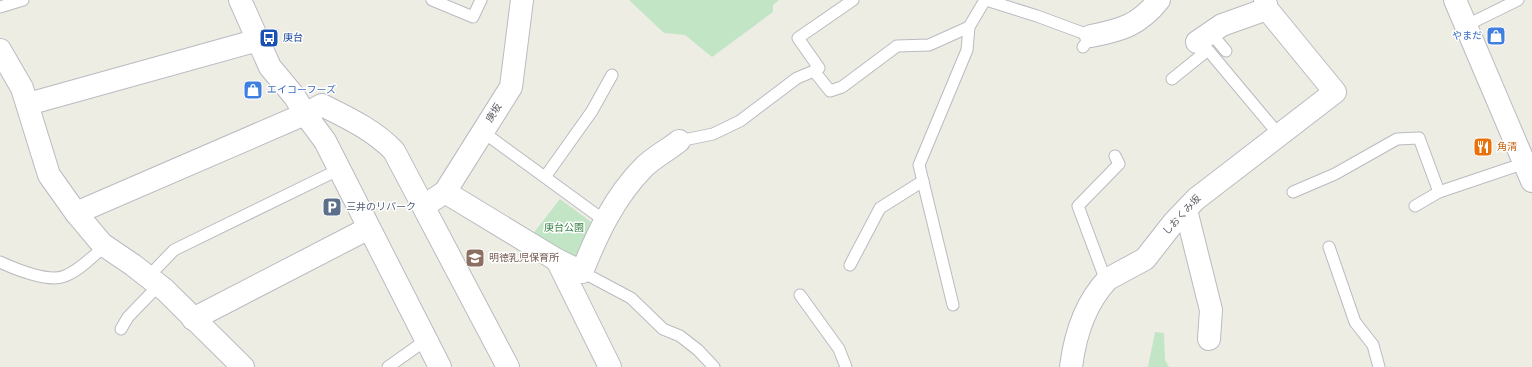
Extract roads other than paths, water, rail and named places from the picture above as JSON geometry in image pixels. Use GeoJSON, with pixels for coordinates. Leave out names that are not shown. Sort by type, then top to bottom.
{"type":"FeatureCollection","features":[{"type":"Feature","properties":{"kind":"street"},"geometry":{"type":"LineString","coordinates":[[240,0],[270,67],[296,97],[305,114],[325,141],[440,367]]}},
{"type":"Feature","properties":{"kind":"street","name":"庚坂"},"geometry":{"type":"LineString","coordinates":[[424,207],[445,192],[511,87],[522,0]]}},
{"type":"Feature","properties":{"kind":"street"},"geometry":{"type":"LineString","coordinates":[[1087,42],[1118,31],[1147,15],[1159,0]]}},
{"type":"Feature","properties":{"kind":"street"},"geometry":{"type":"LineString","coordinates":[[1455,0],[1530,176]]}},
{"type":"Feature","properties":{"kind":"street"},"geometry":{"type":"LineString","coordinates":[[1204,37],[1222,25],[1266,5]]}},
{"type":"Feature","properties":{"kind":"street","name":"しおくみ坂"},"geometry":{"type":"LineString","coordinates":[[1071,367],[1072,355],[1090,301],[1106,281],[1145,259],[1196,199],[1223,177],[1280,136],[1335,92],[1266,5]]}},
{"type":"Feature","properties":{"kind":"street"},"geometry":{"type":"LineString","coordinates":[[28,104],[258,40]]}},
{"type":"Feature","properties":{"kind":"street"},"geometry":{"type":"LineString","coordinates":[[0,50],[22,88],[49,175],[76,213],[105,246],[134,265],[153,281],[243,367]]}},
{"type":"Feature","properties":{"kind":"street"},"geometry":{"type":"LineString","coordinates":[[76,213],[305,114],[322,105],[355,121],[383,140],[394,151],[405,169],[508,367]]}},
{"type":"Feature","properties":{"kind":"street"},"geometry":{"type":"LineString","coordinates":[[445,192],[557,260],[582,272],[599,230],[620,197],[644,167],[679,141]]}},
{"type":"Feature","properties":{"kind":"street"},"geometry":{"type":"LineString","coordinates":[[1186,210],[1210,310],[1209,339]]}},
{"type":"Feature","properties":{"kind":"street"},"geometry":{"type":"LineString","coordinates":[[193,319],[369,228]]}},
{"type":"Feature","properties":{"kind":"street"},"geometry":{"type":"LineString","coordinates":[[557,260],[610,367]]}},
{"type":"Feature","properties":{"kind":"lane"},"geometry":{"type":"LineString","coordinates":[[0,7],[23,0]]}},
{"type":"Feature","properties":{"kind":"lane"},"geometry":{"type":"LineString","coordinates":[[432,0],[473,17],[481,0]]}},
{"type":"Feature","properties":{"kind":"lane"},"geometry":{"type":"LineString","coordinates":[[679,141],[713,134],[740,121],[797,78],[819,68],[798,38],[853,0]]}},
{"type":"Feature","properties":{"kind":"lane"},"geometry":{"type":"LineString","coordinates":[[953,305],[919,165],[967,50],[969,27],[986,0],[1037,16],[1087,42]]}},
{"type":"Feature","properties":{"kind":"lane"},"geometry":{"type":"LineString","coordinates":[[1466,26],[1518,0]]}},
{"type":"Feature","properties":{"kind":"lane"},"geometry":{"type":"LineString","coordinates":[[814,71],[830,91],[842,87],[898,46],[929,45],[969,27]]}},
{"type":"Feature","properties":{"kind":"lane"},"geometry":{"type":"LineString","coordinates":[[1204,37],[1226,51]]}},
{"type":"Feature","properties":{"kind":"lane"},"geometry":{"type":"LineString","coordinates":[[1172,79],[1208,50],[1280,136]]}},
{"type":"Feature","properties":{"kind":"lane"},"geometry":{"type":"LineString","coordinates":[[544,177],[592,111],[612,75]]}},
{"type":"Feature","properties":{"kind":"lane"},"geometry":{"type":"LineString","coordinates":[[482,132],[605,221]]}},
{"type":"Feature","properties":{"kind":"lane"},"geometry":{"type":"LineString","coordinates":[[1293,192],[1335,174],[1397,139],[1419,138],[1439,192]]}},
{"type":"Feature","properties":{"kind":"lane"},"geometry":{"type":"LineString","coordinates":[[1106,281],[1078,206],[1119,164],[1115,156]]}},
{"type":"Feature","properties":{"kind":"lane"},"geometry":{"type":"LineString","coordinates":[[121,329],[174,250],[340,170]]}},
{"type":"Feature","properties":{"kind":"lane"},"geometry":{"type":"LineString","coordinates":[[1415,206],[1439,192],[1530,176]]}},
{"type":"Feature","properties":{"kind":"lane"},"geometry":{"type":"LineString","coordinates":[[850,265],[880,208],[923,181]]}},
{"type":"Feature","properties":{"kind":"lane"},"geometry":{"type":"LineString","coordinates":[[0,262],[16,270],[45,276],[64,277],[74,271],[105,246]]}},
{"type":"Feature","properties":{"kind":"lane"},"geometry":{"type":"LineString","coordinates":[[1329,247],[1355,322],[1373,345],[1379,367]]}},
{"type":"Feature","properties":{"kind":"lane"},"geometry":{"type":"LineString","coordinates":[[582,272],[631,298],[663,329],[680,336],[698,350],[714,367]]}},
{"type":"Feature","properties":{"kind":"lane"},"geometry":{"type":"LineString","coordinates":[[800,295],[839,349],[846,367]]}},
{"type":"Feature","properties":{"kind":"lane"},"geometry":{"type":"LineString","coordinates":[[388,367],[426,340]]}},
{"type":"Feature","properties":{"kind":"place","name":"やまだ"},"geometry":{"type":"Point","coordinates":[1496,36]}},
{"type":"Feature","properties":{"kind":"place","name":"庚台"},"geometry":{"type":"Point","coordinates":[269,38]}},
{"type":"Feature","properties":{"kind":"place","name":"エイコーフーズ"},"geometry":{"type":"Point","coordinates":[253,90]}},
{"type":"Feature","properties":{"kind":"place","name":"角清"},"geometry":{"type":"Point","coordinates":[1483,147]}},
{"type":"Feature","properties":{"kind":"place","name":"三井のリパーク"},"geometry":{"type":"Point","coordinates":[332,207]}},
{"type":"Feature","properties":{"kind":"place","name":"明徳乳児保育所"},"geometry":{"type":"Point","coordinates":[475,258]}},
{"type":"Feature","properties":{"kind":"park label","name":"庚台公園"},"geometry":{"type":"Point","coordinates":[564,228]}}]}
